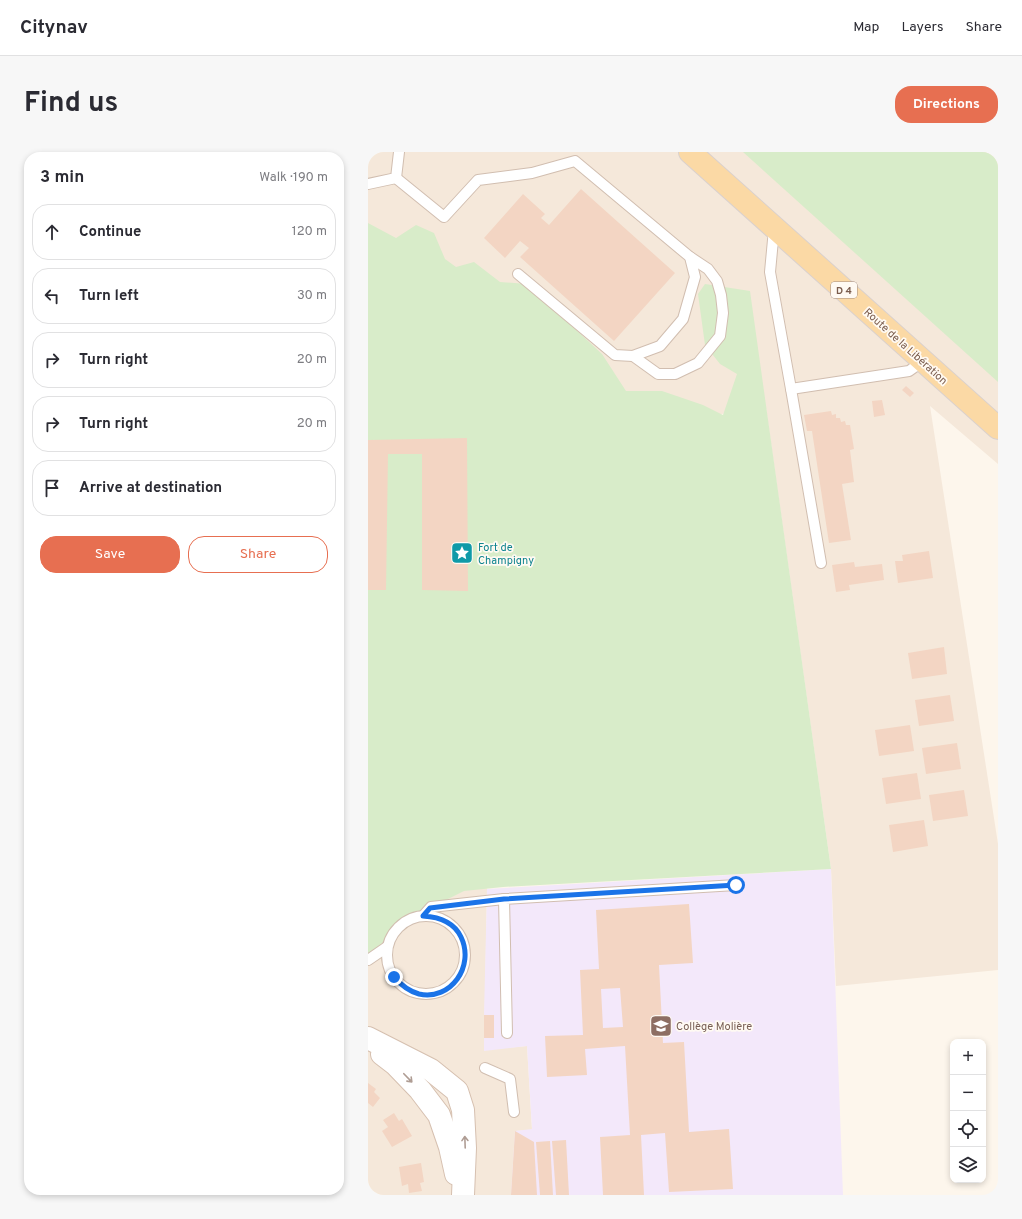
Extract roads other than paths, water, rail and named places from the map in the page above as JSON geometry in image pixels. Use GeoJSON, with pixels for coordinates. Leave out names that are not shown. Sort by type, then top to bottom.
{"type":"FeatureCollection","features":[{"type":"Feature","properties":{"kind":"main road","name":"Route de la Libération"},"geometry":{"type":"LineString","coordinates":[[690,152],[774,229],[998,428]]}},
{"type":"Feature","properties":{"kind":"street"},"geometry":{"type":"LineString","coordinates":[[368,1038],[430,1070],[457,1091],[463,1110],[465,1148],[463,1195]]}},
{"type":"Feature","properties":{"kind":"street"},"geometry":{"type":"LineString","coordinates":[[368,1043],[395,1064],[420,1090],[439,1115],[450,1147],[460,1195]]}},
{"type":"Feature","properties":{"kind":"lane"},"geometry":{"type":"LineString","coordinates":[[396,178],[399,152]]}},
{"type":"Feature","properties":{"kind":"lane"},"geometry":{"type":"LineString","coordinates":[[396,178],[444,217],[478,180],[532,173],[575,161],[690,257],[708,269],[717,281],[721,295],[723,312],[720,336],[698,363],[675,374],[658,374],[633,356]]}},
{"type":"Feature","properties":{"kind":"lane"},"geometry":{"type":"LineString","coordinates":[[368,184],[396,178]]}},
{"type":"Feature","properties":{"kind":"lane"},"geometry":{"type":"LineString","coordinates":[[774,229],[770,272],[821,563]]}},
{"type":"Feature","properties":{"kind":"lane"},"geometry":{"type":"LineString","coordinates":[[518,274],[615,355],[633,356],[660,346],[683,319],[695,277],[690,257]]}},
{"type":"Feature","properties":{"kind":"lane"},"geometry":{"type":"LineString","coordinates":[[791,389],[909,371],[923,361]]}},
{"type":"Feature","properties":{"kind":"lane"},"geometry":{"type":"LineString","coordinates":[[423,916],[430,908],[504,899],[736,885]]}},
{"type":"Feature","properties":{"kind":"lane"},"geometry":{"type":"LineString","coordinates":[[504,899],[507,1033]]}},
{"type":"Feature","properties":{"kind":"lane"},"geometry":{"type":"LineString","coordinates":[[423,916],[434,916],[452,925],[459,933],[464,942],[466,952],[465,962],[462,972],[449,988],[429,994],[419,994],[400,985],[394,977],[389,968],[387,948],[396,929],[404,922],[423,916]]}},
{"type":"Feature","properties":{"kind":"lane"},"geometry":{"type":"LineString","coordinates":[[368,960],[387,948]]}},
{"type":"Feature","properties":{"kind":"lane"},"geometry":{"type":"LineString","coordinates":[[484,1068],[510,1079],[514,1112]]}},
{"type":"Feature","properties":{"kind":"place","name":"Fort de Champigny"},"geometry":{"type":"Point","coordinates":[462,553]}},
{"type":"Feature","properties":{"kind":"place","name":"Collège Molière"},"geometry":{"type":"Point","coordinates":[661,1026]}}]}
